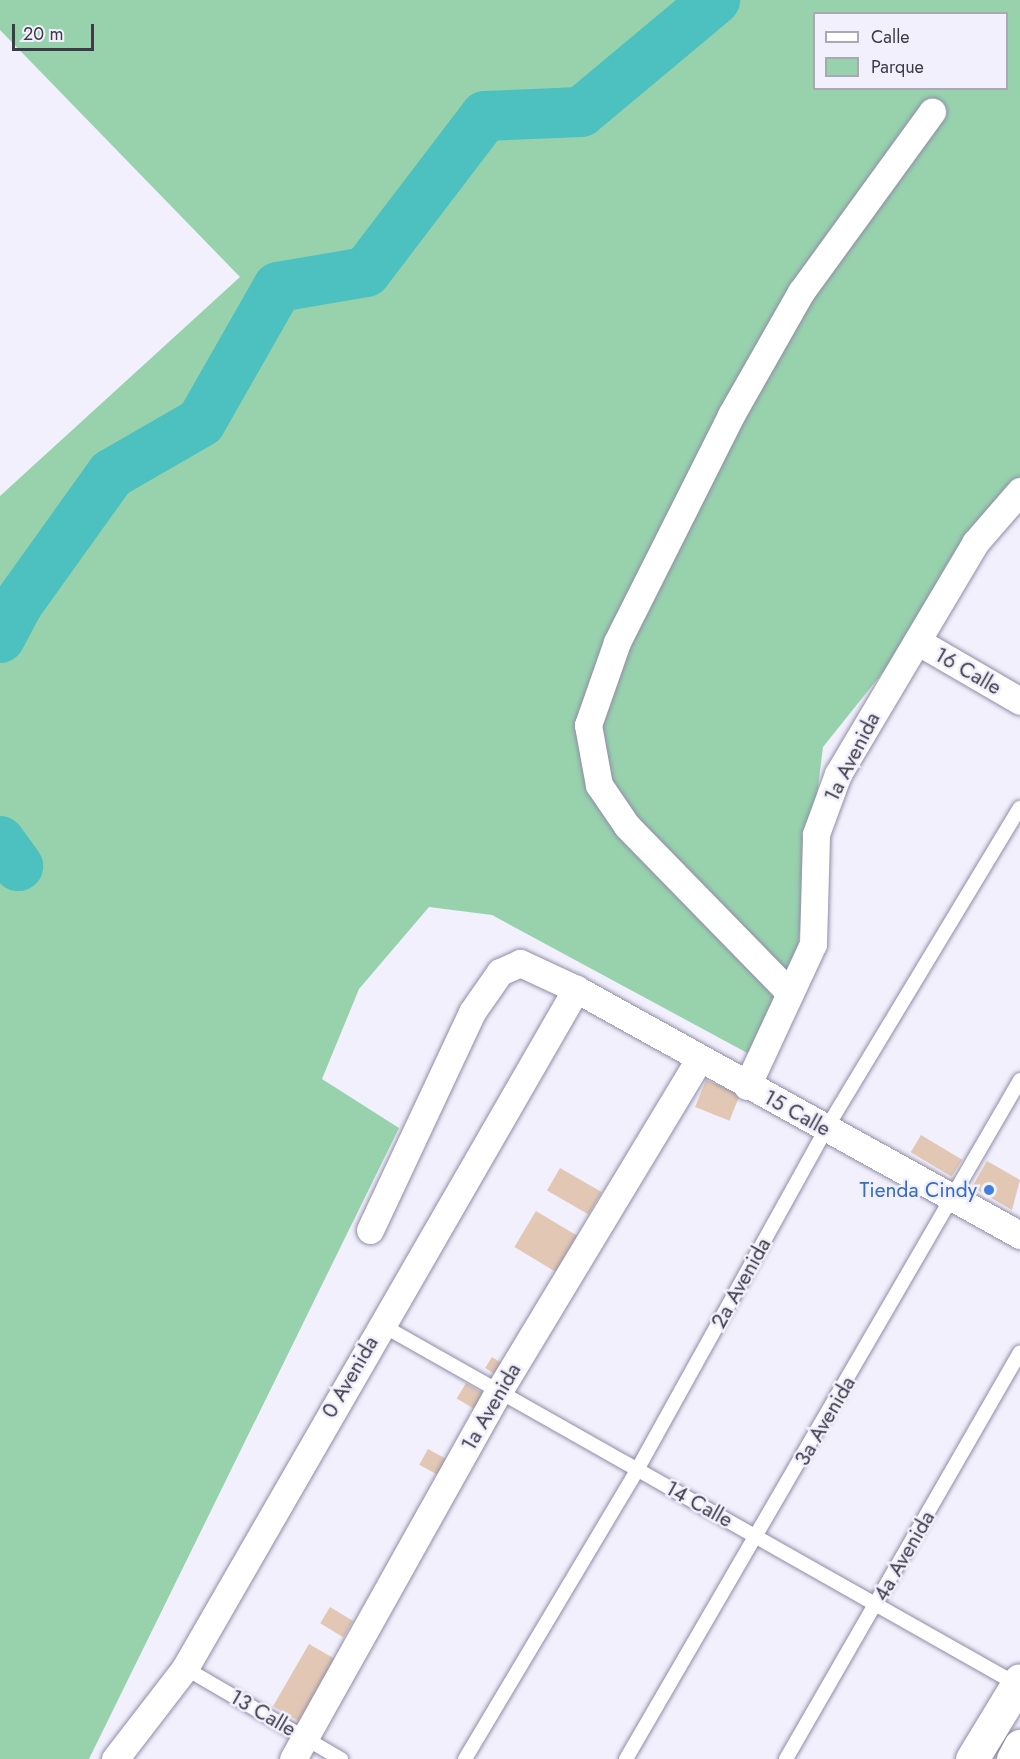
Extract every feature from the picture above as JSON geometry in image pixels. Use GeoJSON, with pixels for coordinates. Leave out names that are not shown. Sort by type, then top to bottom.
{"type":"FeatureCollection","features":[{"type":"Feature","properties":{"kind":"street"},"geometry":{"type":"LineString","coordinates":[[790,993],[627,826],[599,785],[588,725],[617,642],[731,415],[801,292],[932,112]]}},
{"type":"Feature","properties":{"kind":"street","name":"1a Avenida"},"geometry":{"type":"LineString","coordinates":[[747,1086],[813,944],[816,834],[838,774],[975,543],[1020,491]]}},
{"type":"Feature","properties":{"kind":"street","name":"16 Calle"},"geometry":{"type":"LineString","coordinates":[[917,641],[1020,701]]}},
{"type":"Feature","properties":{"kind":"street","name":"15 Calle"},"geometry":{"type":"LineString","coordinates":[[370,1230],[472,1012],[500,972],[510,964],[528,964],[576,988],[699,1060],[1020,1235]]}},
{"type":"Feature","properties":{"kind":"street","name":"0 Avenida"},"geometry":{"type":"LineString","coordinates":[[115,1759],[185,1668],[380,1324],[576,988]]}},
{"type":"Feature","properties":{"kind":"street","name":"1a Avenida"},"geometry":{"type":"LineString","coordinates":[[300,1749],[499,1391],[699,1060]]}},
{"type":"Feature","properties":{"kind":"street"},"geometry":{"type":"LineString","coordinates":[[972,1759],[1019,1682]]}},
{"type":"Feature","properties":{"kind":"street"},"geometry":{"type":"LineString","coordinates":[[1013,1759],[1020,1746]]}},
{"type":"Feature","properties":{"kind":"lane","name":"2a Avenida"},"geometry":{"type":"LineString","coordinates":[[465,1759],[637,1470],[826,1129],[1020,808]]}},
{"type":"Feature","properties":{"kind":"lane","name":"3a Avenida"},"geometry":{"type":"LineString","coordinates":[[626,1759],[758,1538],[1020,1080]]}},
{"type":"Feature","properties":{"kind":"lane","name":"14 Calle"},"geometry":{"type":"LineString","coordinates":[[380,1324],[876,1605],[1019,1682]]}},
{"type":"Feature","properties":{"kind":"lane","name":"4a Avenida"},"geometry":{"type":"LineString","coordinates":[[786,1759],[1020,1352]]}},
{"type":"Feature","properties":{"kind":"lane","name":"13 Calle"},"geometry":{"type":"LineString","coordinates":[[185,1668],[300,1749],[341,1759]]}},
{"type":"Feature","properties":{"kind":"green space"},"geometry":{"type":"Polygon","coordinates":[[[0,0],[1020,0],[1020,501],[823,747],[798,946],[751,1055],[492,915],[429,907],[359,989],[322,1079],[399,1128],[89,1759],[0,1759],[0,496],[240,277],[0,30],[0,0]]]}},
{"type":"Feature","properties":{"kind":"building"},"geometry":{"type":"Polygon","coordinates":[[[706,1080],[740,1094],[729,1121],[695,1107],[706,1080]]]}},
{"type":"Feature","properties":{"kind":"building"},"geometry":{"type":"Polygon","coordinates":[[[921,1135],[962,1160],[952,1177],[911,1152],[921,1135]]]}},
{"type":"Feature","properties":{"kind":"building"},"geometry":{"type":"Polygon","coordinates":[[[987,1161],[1020,1180],[1012,1210],[972,1187],[987,1161]]]}},
{"type":"Feature","properties":{"kind":"building"},"geometry":{"type":"Polygon","coordinates":[[[560,1168],[602,1192],[589,1215],[547,1191],[560,1168]]]}},
{"type":"Feature","properties":{"kind":"building"},"geometry":{"type":"Polygon","coordinates":[[[536,1211],[577,1236],[556,1272],[514,1247],[536,1211]]]}},
{"type":"Feature","properties":{"kind":"building"},"geometry":{"type":"Polygon","coordinates":[[[492,1357],[505,1365],[498,1376],[485,1368],[492,1357]]]}},
{"type":"Feature","properties":{"kind":"building"},"geometry":{"type":"Polygon","coordinates":[[[466,1383],[488,1396],[479,1412],[457,1398],[466,1383]]]}},
{"type":"Feature","properties":{"kind":"building"},"geometry":{"type":"Polygon","coordinates":[[[428,1449],[451,1462],[442,1477],[419,1465],[428,1449]]]}},
{"type":"Feature","properties":{"kind":"building"},"geometry":{"type":"Polygon","coordinates":[[[330,1607],[353,1621],[343,1637],[320,1623],[330,1607]]]}},
{"type":"Feature","properties":{"kind":"building"},"geometry":{"type":"Polygon","coordinates":[[[309,1644],[335,1659],[299,1721],[273,1706],[309,1644]]]}},
{"type":"Feature","properties":{"kind":"waterway"},"geometry":{"type":"LineString","coordinates":[[0,638],[18,604],[111,474],[201,422],[278,287],[366,272],[485,116],[581,112],[715,0]]}},
{"type":"Feature","properties":{"kind":"waterway"},"geometry":{"type":"LineString","coordinates":[[0,841],[18,866]]}},
{"type":"Feature","properties":{"kind":"place","name":"Tienda Cindy"},"geometry":{"type":"Point","coordinates":[989,1190]}}]}
